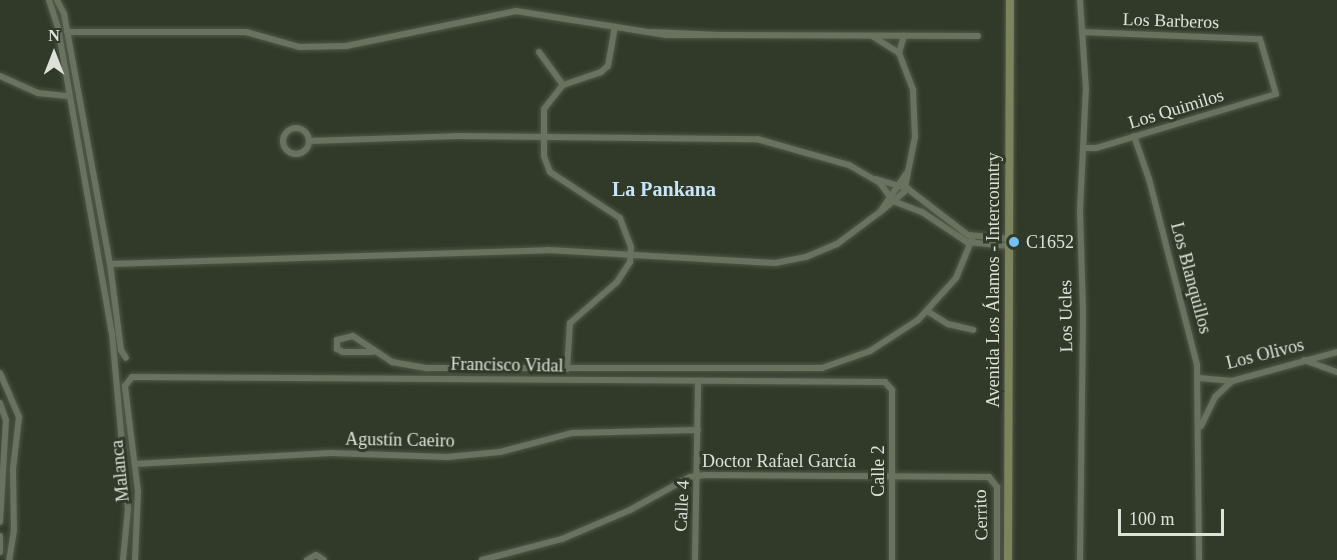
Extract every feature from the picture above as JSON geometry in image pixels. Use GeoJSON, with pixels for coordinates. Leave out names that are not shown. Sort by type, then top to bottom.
{"type":"FeatureCollection","features":[{"type":"Feature","properties":{"kind":"main road","name":"Avenida Los Álamos - Intercountry"},"geometry":{"type":"LineString","coordinates":[[1008,560],[1010,0]]}},
{"type":"Feature","properties":{"kind":"street"},"geometry":{"type":"LineString","coordinates":[[49,0],[56,18],[68,96],[112,333],[128,509],[123,560]]}},
{"type":"Feature","properties":{"kind":"street"},"geometry":{"type":"LineString","coordinates":[[57,0],[66,32],[110,264],[121,350],[126,358]]}},
{"type":"Feature","properties":{"kind":"street","name":"Los Ucles"},"geometry":{"type":"LineString","coordinates":[[1080,0],[1086,89],[1083,148],[1080,560]]}},
{"type":"Feature","properties":{"kind":"street"},"geometry":{"type":"LineString","coordinates":[[66,32],[252,32],[299,47],[357,45],[510,12],[652,33],[978,36]]}},
{"type":"Feature","properties":{"kind":"street"},"geometry":{"type":"LineString","coordinates":[[567,369],[570,323],[617,282],[632,254],[627,230],[620,218],[550,172],[542,136],[545,106],[563,85],[601,72],[608,66],[615,27]]}},
{"type":"Feature","properties":{"kind":"street","name":"Los Barberos"},"geometry":{"type":"LineString","coordinates":[[1082,32],[1260,39],[1276,94]]}},
{"type":"Feature","properties":{"kind":"street"},"geometry":{"type":"LineString","coordinates":[[871,36],[899,53]]}},
{"type":"Feature","properties":{"kind":"street"},"geometry":{"type":"LineString","coordinates":[[110,264],[549,250],[784,262],[844,240],[895,202],[906,174],[914,143],[913,90],[899,53],[904,36]]}},
{"type":"Feature","properties":{"kind":"street"},"geometry":{"type":"LineString","coordinates":[[538,52],[563,85]]}},
{"type":"Feature","properties":{"kind":"street"},"geometry":{"type":"LineString","coordinates":[[0,76],[38,93],[68,96]]}},
{"type":"Feature","properties":{"kind":"street","name":"Los Quimilos"},"geometry":{"type":"LineString","coordinates":[[1083,148],[1134,136],[1276,94]]}},
{"type":"Feature","properties":{"kind":"street"},"geometry":{"type":"LineString","coordinates":[[291,129],[299,129],[309,141],[303,152],[296,154],[286,148],[284,140],[291,129]]}},
{"type":"Feature","properties":{"kind":"street"},"geometry":{"type":"LineString","coordinates":[[309,141],[542,136],[757,139],[842,162],[873,178],[902,186],[972,240]]}},
{"type":"Feature","properties":{"kind":"street","name":"Los Blanquillos"},"geometry":{"type":"LineString","coordinates":[[1134,136],[1149,179],[1199,378],[1199,560]]}},
{"type":"Feature","properties":{"kind":"street"},"geometry":{"type":"LineString","coordinates":[[873,178],[895,202],[922,212],[972,240],[1010,242]]}},
{"type":"Feature","properties":{"kind":"street"},"geometry":{"type":"LineString","coordinates":[[880,212],[889,195],[902,186]]}},
{"type":"Feature","properties":{"kind":"street"},"geometry":{"type":"LineString","coordinates":[[372,352],[358,338],[345,336],[337,340],[337,349],[343,352],[372,352],[410,367],[822,368],[880,346],[927,311],[956,278],[972,240]]}},
{"type":"Feature","properties":{"kind":"street"},"geometry":{"type":"LineString","coordinates":[[927,311],[948,324],[973,330]]}},
{"type":"Feature","properties":{"kind":"street","name":"Los Olivos"},"geometry":{"type":"LineString","coordinates":[[1199,378],[1232,381],[1302,359],[1337,352]]}},
{"type":"Feature","properties":{"kind":"street"},"geometry":{"type":"LineString","coordinates":[[1302,359],[1337,372]]}},
{"type":"Feature","properties":{"kind":"street"},"geometry":{"type":"LineString","coordinates":[[0,373],[19,417],[14,469],[14,530],[9,560]]}},
{"type":"Feature","properties":{"kind":"street","name":"Francisco Vidal"},"geometry":{"type":"LineString","coordinates":[[126,380],[143,377],[889,384]]}},
{"type":"Feature","properties":{"kind":"street","name":"Malanca"},"geometry":{"type":"LineString","coordinates":[[126,380],[139,519],[135,560]]}},
{"type":"Feature","properties":{"kind":"street","name":"Los Blanquillos"},"geometry":{"type":"LineString","coordinates":[[1199,431],[1215,397],[1232,381]]}},
{"type":"Feature","properties":{"kind":"street","name":"Calle 4"},"geometry":{"type":"LineString","coordinates":[[695,560],[699,475],[698,382]]}},
{"type":"Feature","properties":{"kind":"street","name":"Calle 2"},"geometry":{"type":"LineString","coordinates":[[889,384],[893,476],[892,560]]}},
{"type":"Feature","properties":{"kind":"street"},"geometry":{"type":"LineString","coordinates":[[0,398],[8,393]]}},
{"type":"Feature","properties":{"kind":"street"},"geometry":{"type":"LineString","coordinates":[[0,403],[6,420],[0,522]]}},
{"type":"Feature","properties":{"kind":"street","name":"Agustín Caeiro"},"geometry":{"type":"LineString","coordinates":[[135,464],[331,453],[447,458],[500,452],[572,433],[698,430]]}},
{"type":"Feature","properties":{"kind":"street","name":"Doctor Rafael García"},"geometry":{"type":"LineString","coordinates":[[482,560],[562,539],[699,475],[985,476]]}},
{"type":"Feature","properties":{"kind":"street","name":"Cerrito"},"geometry":{"type":"LineString","coordinates":[[985,476],[993,478],[997,487],[997,560]]}},
{"type":"Feature","properties":{"kind":"street"},"geometry":{"type":"LineString","coordinates":[[0,536],[0,552]]}},
{"type":"Feature","properties":{"kind":"street"},"geometry":{"type":"LineString","coordinates":[[307,560],[316,555],[324,560]]}},
{"type":"Feature","properties":{"kind":"place","name":"C1652"},"geometry":{"type":"Point","coordinates":[1014,242]}},
{"type":"Feature","properties":{"kind":"district","name":"La Pankana"},"geometry":{"type":"Point","coordinates":[664,189]}}]}
